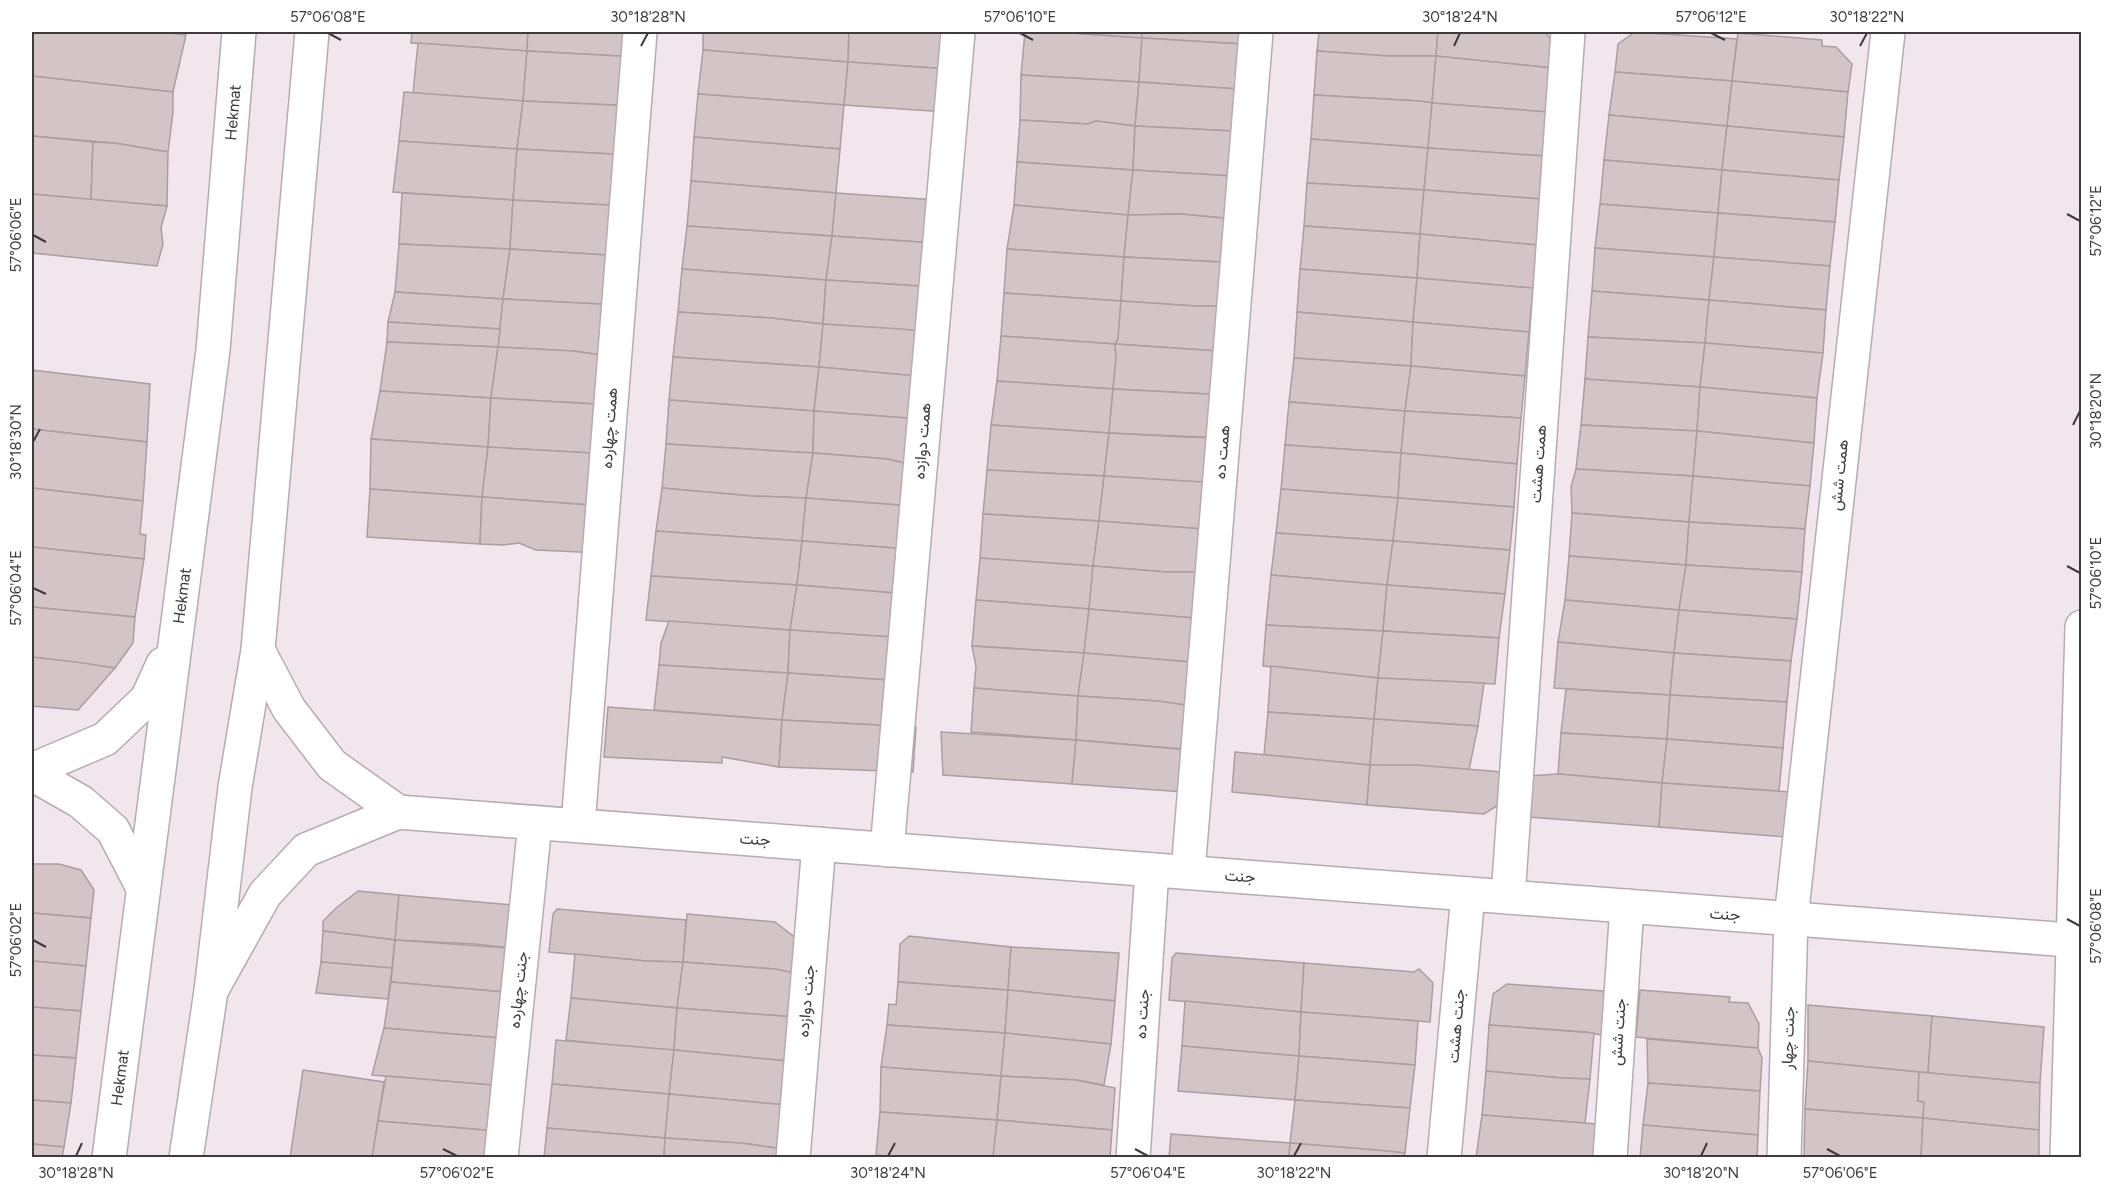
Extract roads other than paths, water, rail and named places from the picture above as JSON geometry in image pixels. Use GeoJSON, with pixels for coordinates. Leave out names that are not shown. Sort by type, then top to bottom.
{"type":"FeatureCollection","features":[{"type":"Feature","properties":{"kind":"street","name":"Hekmat"},"geometry":{"type":"LineString","coordinates":[[109,1158],[213,350],[239,32]]}},
{"type":"Feature","properties":{"kind":"street"},"geometry":{"type":"LineString","coordinates":[[186,1158],[211,991],[235,787],[258,650],[312,32]]}},
{"type":"Feature","properties":{"kind":"street","name":"همت چهارده"},"geometry":{"type":"LineString","coordinates":[[578,825],[640,32]]}},
{"type":"Feature","properties":{"kind":"street","name":"همت دوازده"},"geometry":{"type":"LineString","coordinates":[[887,850],[958,32]]}},
{"type":"Feature","properties":{"kind":"street","name":"همت ده"},"geometry":{"type":"LineString","coordinates":[[1188,872],[1256,32]]}},
{"type":"Feature","properties":{"kind":"street","name":"همت هشت"},"geometry":{"type":"LineString","coordinates":[[1508,897],[1568,32]]}},
{"type":"Feature","properties":{"kind":"street","name":"همت شش"},"geometry":{"type":"LineString","coordinates":[[1791,919],[1888,32]]}},
{"type":"Feature","properties":{"kind":"street"},"geometry":{"type":"LineString","coordinates":[[2067,1158],[2078,941],[2082,627]]}},
{"type":"Feature","properties":{"kind":"street"},"geometry":{"type":"LineString","coordinates":[[32,772],[105,739],[147,699],[177,632]]}},
{"type":"Feature","properties":{"kind":"street"},"geometry":{"type":"LineString","coordinates":[[258,650],[290,709],[332,765],[398,812]]}},
{"type":"Feature","properties":{"kind":"street"},"geometry":{"type":"LineString","coordinates":[[32,772],[81,802],[113,830],[143,888]]}},
{"type":"Feature","properties":{"kind":"street"},"geometry":{"type":"LineString","coordinates":[[211,991],[265,894],[306,850],[398,812]]}},
{"type":"Feature","properties":{"kind":"street","name":"جنت"},"geometry":{"type":"LineString","coordinates":[[398,812],[2078,941]]}},
{"type":"Feature","properties":{"kind":"street","name":"جنت چهارده"},"geometry":{"type":"LineString","coordinates":[[501,1158],[535,823]]}},
{"type":"Feature","properties":{"kind":"street","name":"جنت دوازده"},"geometry":{"type":"LineString","coordinates":[[793,1158],[819,844]]}},
{"type":"Feature","properties":{"kind":"street","name":"جنت ده"},"geometry":{"type":"LineString","coordinates":[[1133,1158],[1152,870]]}},
{"type":"Feature","properties":{"kind":"street","name":"جنت هشت"},"geometry":{"type":"LineString","coordinates":[[1444,1158],[1468,894]]}},
{"type":"Feature","properties":{"kind":"street","name":"جنت شش"},"geometry":{"type":"LineString","coordinates":[[1610,1158],[1626,906]]}},
{"type":"Feature","properties":{"kind":"street","name":"جنت چهار"},"geometry":{"type":"LineString","coordinates":[[1784,1158],[1791,919]]}}]}
